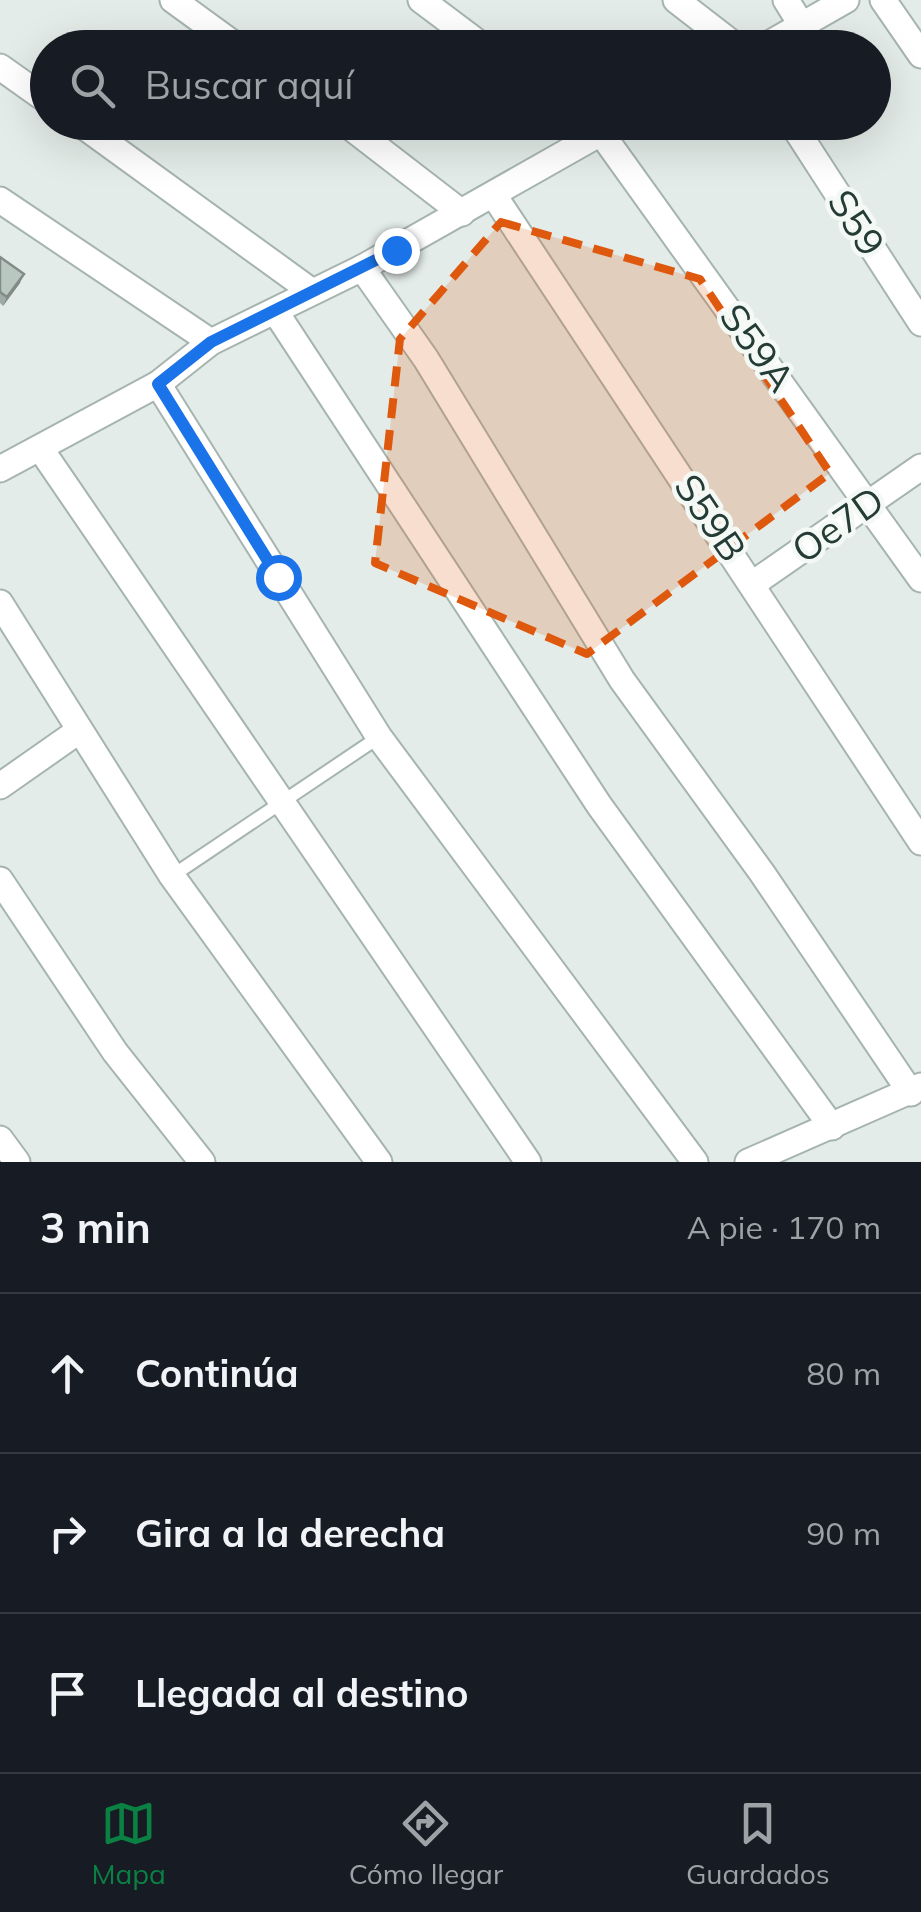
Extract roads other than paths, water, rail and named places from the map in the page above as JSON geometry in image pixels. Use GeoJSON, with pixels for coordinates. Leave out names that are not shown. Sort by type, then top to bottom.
{"type":"FeatureCollection","features":[{"type":"Feature","properties":{"kind":"street"},"geometry":{"type":"LineString","coordinates":[[173,0],[214,30]]}},
{"type":"Feature","properties":{"kind":"street"},"geometry":{"type":"LineString","coordinates":[[421,0],[461,30]]}},
{"type":"Feature","properties":{"kind":"street"},"geometry":{"type":"LineString","coordinates":[[676,0],[715,30]]}},
{"type":"Feature","properties":{"kind":"street"},"geometry":{"type":"LineString","coordinates":[[786,0],[802,26]]}},
{"type":"Feature","properties":{"kind":"street"},"geometry":{"type":"LineString","coordinates":[[795,30],[846,0]]}},
{"type":"Feature","properties":{"kind":"street"},"geometry":{"type":"LineString","coordinates":[[883,0],[921,54]]}},
{"type":"Feature","properties":{"kind":"street"},"geometry":{"type":"LineString","coordinates":[[0,67],[30,88]]}},
{"type":"Feature","properties":{"kind":"street"},"geometry":{"type":"LineString","coordinates":[[103,140],[311,291]]}},
{"type":"Feature","properties":{"kind":"street"},"geometry":{"type":"LineString","coordinates":[[367,140],[462,214]]}},
{"type":"Feature","properties":{"kind":"street"},"geometry":{"type":"LineString","coordinates":[[0,469],[158,384],[211,342],[496,197],[582,140]]}},
{"type":"Feature","properties":{"kind":"street","name":"S59A"},"geometry":{"type":"LineString","coordinates":[[613,140],[921,579]]}},
{"type":"Feature","properties":{"kind":"street","name":"S59"},"geometry":{"type":"LineString","coordinates":[[804,140],[921,323]]}},
{"type":"Feature","properties":{"kind":"street","name":"S59B"},"geometry":{"type":"LineString","coordinates":[[496,197],[921,842]]}},
{"type":"Feature","properties":{"kind":"street"},"geometry":{"type":"LineString","coordinates":[[0,200],[211,342]]}},
{"type":"Feature","properties":{"kind":"street"},"geometry":{"type":"LineString","coordinates":[[362,268],[426,359],[622,680],[916,1090],[748,1162]]}},
{"type":"Feature","properties":{"kind":"street"},"geometry":{"type":"LineString","coordinates":[[275,311],[600,805],[832,1127]]}},
{"type":"Feature","properties":{"kind":"street"},"geometry":{"type":"LineString","coordinates":[[158,384],[378,737],[695,1162]]}},
{"type":"Feature","properties":{"kind":"street"},"geometry":{"type":"LineString","coordinates":[[40,448],[528,1162]]}},
{"type":"Feature","properties":{"kind":"street","name":"Oe7D"},"geometry":{"type":"LineString","coordinates":[[754,584],[921,466]]}},
{"type":"Feature","properties":{"kind":"street"},"geometry":{"type":"LineString","coordinates":[[0,603],[77,732],[172,876],[380,1162]]}},
{"type":"Feature","properties":{"kind":"street"},"geometry":{"type":"LineString","coordinates":[[0,786],[77,732]]}},
{"type":"Feature","properties":{"kind":"street"},"geometry":{"type":"LineString","coordinates":[[0,880],[114,1052],[202,1162]]}},
{"type":"Feature","properties":{"kind":"street"},"geometry":{"type":"LineString","coordinates":[[0,1139],[16,1162]]}},
{"type":"Feature","properties":{"kind":"lane"},"geometry":{"type":"LineString","coordinates":[[172,876],[378,737]]}}]}
